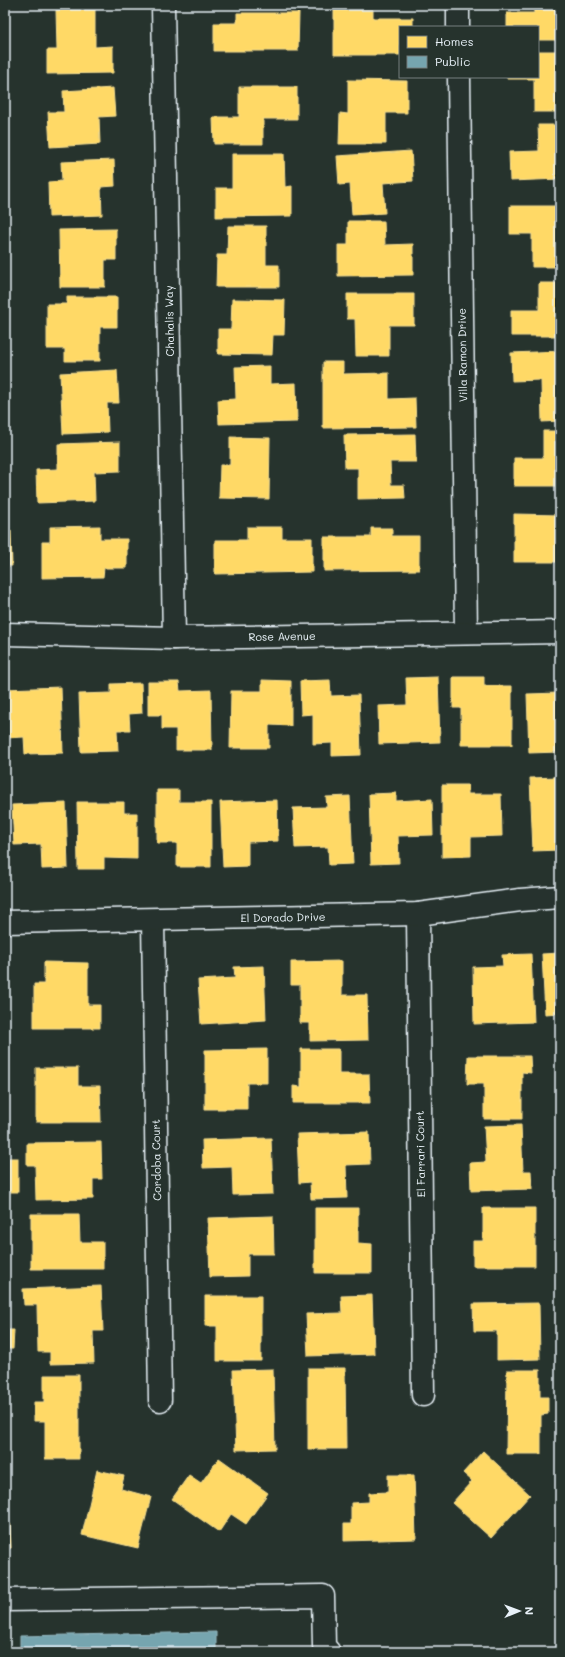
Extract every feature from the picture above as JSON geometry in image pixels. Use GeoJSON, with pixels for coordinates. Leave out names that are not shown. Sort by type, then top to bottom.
{"type":"FeatureCollection","features":[{"type":"Feature","properties":{"kind":"street","name":"Chahalis Way"},"geometry":{"type":"LineString","coordinates":[[163,5],[174,638]]}},
{"type":"Feature","properties":{"kind":"street"},"geometry":{"type":"LineString","coordinates":[[458,5],[458,26]]}},
{"type":"Feature","properties":{"kind":"street","name":"Villa Ramon Drive"},"geometry":{"type":"LineString","coordinates":[[459,78],[466,633]]}},
{"type":"Feature","properties":{"kind":"street","name":"Rose Avenue"},"geometry":{"type":"LineString","coordinates":[[5,634],[174,638],[560,632]]}},
{"type":"Feature","properties":{"kind":"street","name":"El Dorado Drive"},"geometry":{"type":"LineString","coordinates":[[5,922],[418,914],[520,900],[560,897]]}},
{"type":"Feature","properties":{"kind":"street","name":"El Farrari Court"},"geometry":{"type":"LineString","coordinates":[[418,914],[423,1395]]}},
{"type":"Feature","properties":{"kind":"street","name":"Cordoba Court"},"geometry":{"type":"LineString","coordinates":[[153,920],[160,1400]]}},
{"type":"Feature","properties":{"kind":"street"},"geometry":{"type":"LineString","coordinates":[[5,1600],[323,1596],[324,1646],[328,1652]]}},
{"type":"Feature","properties":{"kind":"building: Homes"},"geometry":{"type":"Polygon","coordinates":[[[534,5],[560,5],[560,40],[539,40],[539,26],[507,26],[507,13],[534,13],[534,5]]]}},
{"type":"Feature","properties":{"kind":"building: Homes"},"geometry":{"type":"Polygon","coordinates":[[[95,9],[95,47],[113,46],[113,73],[47,74],[47,50],[57,50],[56,10],[95,9]]]}},
{"type":"Feature","properties":{"kind":"building: Homes"},"geometry":{"type":"Polygon","coordinates":[[[334,10],[373,10],[373,18],[413,18],[413,26],[399,26],[399,55],[334,55],[334,10]]]}},
{"type":"Feature","properties":{"kind":"building: Homes"},"geometry":{"type":"Polygon","coordinates":[[[237,13],[299,13],[298,51],[214,51],[214,23],[237,23],[237,13]]]}},
{"type":"Feature","properties":{"kind":"building: Homes"},"geometry":{"type":"Polygon","coordinates":[[[539,51],[560,51],[560,112],[534,112],[534,79],[507,79],[539,78],[539,51]]]}},
{"type":"Feature","properties":{"kind":"building: Homes"},"geometry":{"type":"Polygon","coordinates":[[[348,80],[407,81],[407,113],[386,113],[386,144],[339,144],[340,113],[348,114],[348,80]]]}},
{"type":"Feature","properties":{"kind":"building: Homes"},"geometry":{"type":"Polygon","coordinates":[[[239,87],[297,87],[297,119],[263,119],[263,144],[214,144],[213,117],[239,117],[239,87]]]}},
{"type":"Feature","properties":{"kind":"building: Homes"},"geometry":{"type":"Polygon","coordinates":[[[113,88],[115,116],[99,117],[100,144],[50,147],[48,112],[64,112],[63,91],[113,88]]]}},
{"type":"Feature","properties":{"kind":"building: Homes"},"geometry":{"type":"Polygon","coordinates":[[[538,125],[560,125],[560,179],[510,181],[509,152],[539,151],[538,125]]]}},
{"type":"Feature","properties":{"kind":"building: Homes"},"geometry":{"type":"Polygon","coordinates":[[[411,151],[413,181],[383,183],[385,213],[352,215],[350,184],[339,185],[337,156],[411,151]]]}},
{"type":"Feature","properties":{"kind":"building: Homes"},"geometry":{"type":"Polygon","coordinates":[[[232,154],[284,154],[285,187],[292,186],[292,216],[216,217],[216,188],[232,188],[232,154]]]}},
{"type":"Feature","properties":{"kind":"building: Homes"},"geometry":{"type":"Polygon","coordinates":[[[114,160],[115,186],[101,187],[102,215],[49,217],[48,182],[62,181],[61,162],[114,160]]]}},
{"type":"Feature","properties":{"kind":"building: Homes"},"geometry":{"type":"Polygon","coordinates":[[[510,206],[560,206],[560,267],[532,267],[532,234],[510,234],[510,206]]]}},
{"type":"Feature","properties":{"kind":"building: Homes"},"geometry":{"type":"Polygon","coordinates":[[[348,221],[384,221],[385,245],[413,244],[413,275],[338,276],[338,245],[348,245],[348,221]]]}},
{"type":"Feature","properties":{"kind":"building: Homes"},"geometry":{"type":"Polygon","coordinates":[[[228,226],[266,226],[266,265],[279,265],[279,287],[216,287],[217,255],[227,255],[228,226]]]}},
{"type":"Feature","properties":{"kind":"building: Homes"},"geometry":{"type":"Polygon","coordinates":[[[116,229],[116,260],[105,260],[105,287],[60,287],[59,230],[116,229]]]}},
{"type":"Feature","properties":{"kind":"building: Homes"},"geometry":{"type":"Polygon","coordinates":[[[539,283],[560,283],[560,336],[511,336],[511,310],[539,310],[539,283]]]}},
{"type":"Feature","properties":{"kind":"building: Homes"},"geometry":{"type":"Polygon","coordinates":[[[347,294],[414,294],[414,325],[389,325],[389,356],[356,356],[355,319],[347,319],[347,294]]]}},
{"type":"Feature","properties":{"kind":"building: Homes"},"geometry":{"type":"Polygon","coordinates":[[[67,297],[117,297],[117,327],[100,327],[100,361],[65,361],[65,349],[47,349],[47,304],[67,304],[67,297]]]}},
{"type":"Feature","properties":{"kind":"building: Homes"},"geometry":{"type":"Polygon","coordinates":[[[232,299],[285,300],[284,335],[273,335],[272,355],[218,354],[218,329],[231,329],[232,299]]]}},
{"type":"Feature","properties":{"kind":"building: Homes"},"geometry":{"type":"Polygon","coordinates":[[[560,351],[560,421],[542,422],[541,380],[512,381],[511,353],[560,351]]]}},
{"type":"Feature","properties":{"kind":"building: Homes"},"geometry":{"type":"Polygon","coordinates":[[[323,362],[343,362],[343,374],[389,373],[389,399],[415,398],[416,427],[323,428],[323,362]]]}},
{"type":"Feature","properties":{"kind":"building: Homes"},"geometry":{"type":"Polygon","coordinates":[[[270,366],[270,384],[296,383],[297,422],[219,424],[218,400],[236,399],[235,367],[270,366]]]}},
{"type":"Feature","properties":{"kind":"building: Homes"},"geometry":{"type":"Polygon","coordinates":[[[117,370],[119,403],[107,403],[108,432],[63,434],[60,373],[117,370]]]}},
{"type":"Feature","properties":{"kind":"building: Homes"},"geometry":{"type":"Polygon","coordinates":[[[543,431],[560,431],[560,486],[514,486],[514,458],[543,458],[543,431]]]}},
{"type":"Feature","properties":{"kind":"building: Homes"},"geometry":{"type":"Polygon","coordinates":[[[415,434],[416,462],[390,462],[391,485],[404,485],[405,498],[358,499],[358,468],[345,468],[344,435],[415,434]]]}},
{"type":"Feature","properties":{"kind":"building: Homes"},"geometry":{"type":"Polygon","coordinates":[[[230,437],[270,438],[269,499],[219,498],[220,465],[230,465],[230,437]]]}},
{"type":"Feature","properties":{"kind":"building: Homes"},"geometry":{"type":"Polygon","coordinates":[[[120,442],[120,471],[94,472],[95,501],[37,503],[36,470],[58,469],[58,444],[120,442]]]}},
{"type":"Feature","properties":{"kind":"building: Homes"},"geometry":{"type":"Polygon","coordinates":[[[6,444],[7,473],[5,473],[6,444]]]}},
{"type":"Feature","properties":{"kind":"building: Homes"},"geometry":{"type":"Polygon","coordinates":[[[514,514],[560,515],[560,562],[514,562],[514,514]]]}},
{"type":"Feature","properties":{"kind":"building: Homes"},"geometry":{"type":"Polygon","coordinates":[[[100,526],[100,539],[127,539],[127,568],[104,568],[103,577],[42,578],[42,542],[50,542],[50,527],[100,526]]]}},
{"type":"Feature","properties":{"kind":"building: Homes"},"geometry":{"type":"Polygon","coordinates":[[[247,527],[282,527],[282,538],[312,538],[312,572],[215,574],[215,540],[247,540],[247,527]]]}},
{"type":"Feature","properties":{"kind":"building: Homes"},"geometry":{"type":"Polygon","coordinates":[[[371,528],[392,528],[392,536],[419,536],[419,570],[324,571],[324,537],[371,537],[371,528]]]}},
{"type":"Feature","properties":{"kind":"building: Homes"},"geometry":{"type":"Polygon","coordinates":[[[5,531],[11,531],[12,566],[5,566],[5,531]]]}},
{"type":"Feature","properties":{"kind":"building: Homes"},"geometry":{"type":"Polygon","coordinates":[[[559,674],[560,752],[529,753],[527,694],[559,693],[559,674]]]}},
{"type":"Feature","properties":{"kind":"building: Homes"},"geometry":{"type":"Polygon","coordinates":[[[438,677],[440,742],[379,744],[378,706],[407,705],[406,678],[438,677]]]}},
{"type":"Feature","properties":{"kind":"building: Homes"},"geometry":{"type":"Polygon","coordinates":[[[453,677],[484,677],[484,686],[512,686],[512,745],[461,745],[461,708],[453,708],[453,677]]]}},
{"type":"Feature","properties":{"kind":"building: Homes"},"geometry":{"type":"Polygon","coordinates":[[[262,680],[291,681],[291,726],[269,725],[269,748],[230,748],[231,691],[262,691],[262,680]]]}},
{"type":"Feature","properties":{"kind":"building: Homes"},"geometry":{"type":"Polygon","coordinates":[[[330,680],[331,696],[359,695],[361,755],[332,756],[332,743],[313,744],[313,714],[301,715],[300,681],[330,680]]]}},
{"type":"Feature","properties":{"kind":"building: Homes"},"geometry":{"type":"Polygon","coordinates":[[[148,682],[179,682],[180,691],[211,690],[212,750],[176,750],[176,729],[162,729],[162,715],[148,715],[148,682]]]}},
{"type":"Feature","properties":{"kind":"building: Homes"},"geometry":{"type":"Polygon","coordinates":[[[141,683],[142,713],[129,714],[130,730],[117,730],[118,751],[81,752],[79,694],[111,693],[111,684],[141,683]]]}},
{"type":"Feature","properties":{"kind":"building: Homes"},"geometry":{"type":"Polygon","coordinates":[[[61,687],[63,753],[25,754],[24,737],[5,738],[5,689],[61,687]]]}},
{"type":"Feature","properties":{"kind":"building: Homes"},"geometry":{"type":"Polygon","coordinates":[[[559,777],[560,850],[533,851],[530,778],[559,777]]]}},
{"type":"Feature","properties":{"kind":"building: Homes"},"geometry":{"type":"Polygon","coordinates":[[[442,785],[468,785],[468,794],[501,794],[502,836],[471,837],[471,856],[442,857],[442,785]]]}},
{"type":"Feature","properties":{"kind":"building: Homes"},"geometry":{"type":"Polygon","coordinates":[[[157,790],[179,790],[179,802],[211,802],[211,867],[177,867],[177,843],[157,843],[157,790]]]}},
{"type":"Feature","properties":{"kind":"building: Homes"},"geometry":{"type":"Polygon","coordinates":[[[396,793],[396,801],[432,799],[433,835],[398,836],[399,863],[371,864],[369,794],[396,793]]]}},
{"type":"Feature","properties":{"kind":"building: Homes"},"geometry":{"type":"Polygon","coordinates":[[[350,796],[353,864],[329,865],[328,847],[295,848],[293,808],[327,807],[326,797],[350,796]]]}},
{"type":"Feature","properties":{"kind":"building: Homes"},"geometry":{"type":"Polygon","coordinates":[[[277,800],[278,841],[248,842],[248,866],[223,867],[220,802],[277,800]]]}},
{"type":"Feature","properties":{"kind":"building: Homes"},"geometry":{"type":"Polygon","coordinates":[[[77,802],[124,802],[124,813],[137,813],[137,859],[104,858],[104,869],[78,869],[77,802]]]}},
{"type":"Feature","properties":{"kind":"building: Homes"},"geometry":{"type":"Polygon","coordinates":[[[66,803],[68,868],[42,869],[41,844],[14,845],[12,805],[66,803]]]}},
{"type":"Feature","properties":{"kind":"building: Homes"},"geometry":{"type":"Polygon","coordinates":[[[560,953],[560,1013],[545,1014],[542,954],[560,953]]]}},
{"type":"Feature","properties":{"kind":"building: Homes"},"geometry":{"type":"Polygon","coordinates":[[[531,954],[534,1022],[474,1024],[473,967],[503,966],[502,955],[531,954]]]}},
{"type":"Feature","properties":{"kind":"building: Homes"},"geometry":{"type":"Polygon","coordinates":[[[342,961],[342,995],[367,995],[368,1040],[310,1041],[310,1023],[300,1023],[300,985],[291,985],[291,962],[342,961]]]}},
{"type":"Feature","properties":{"kind":"building: Homes"},"geometry":{"type":"Polygon","coordinates":[[[44,962],[88,963],[88,1005],[100,1005],[100,1028],[34,1028],[34,984],[44,984],[44,962]]]}},
{"type":"Feature","properties":{"kind":"building: Homes"},"geometry":{"type":"Polygon","coordinates":[[[264,966],[266,1020],[201,1024],[198,980],[235,978],[234,967],[264,966]]]}},
{"type":"Feature","properties":{"kind":"building: Homes"},"geometry":{"type":"Polygon","coordinates":[[[267,1049],[267,1083],[247,1083],[247,1109],[205,1109],[205,1050],[267,1049]]]}},
{"type":"Feature","properties":{"kind":"building: Homes"},"geometry":{"type":"Polygon","coordinates":[[[301,1049],[339,1049],[339,1074],[369,1074],[370,1103],[293,1103],[293,1086],[301,1087],[301,1049]]]}},
{"type":"Feature","properties":{"kind":"building: Homes"},"geometry":{"type":"Polygon","coordinates":[[[468,1056],[530,1056],[531,1073],[522,1072],[522,1119],[484,1119],[484,1084],[467,1084],[468,1056]]]}},
{"type":"Feature","properties":{"kind":"building: Homes"},"geometry":{"type":"Polygon","coordinates":[[[36,1068],[78,1068],[78,1086],[100,1086],[101,1122],[36,1122],[36,1068]]]}},
{"type":"Feature","properties":{"kind":"building: Homes"},"geometry":{"type":"Polygon","coordinates":[[[5,1074],[9,1074],[9,1094],[5,1095],[5,1074]]]}},
{"type":"Feature","properties":{"kind":"building: Homes"},"geometry":{"type":"Polygon","coordinates":[[[521,1125],[523,1171],[531,1171],[532,1189],[471,1191],[470,1163],[486,1162],[484,1126],[521,1125]]]}},
{"type":"Feature","properties":{"kind":"building: Homes"},"geometry":{"type":"Polygon","coordinates":[[[369,1132],[370,1164],[346,1165],[347,1198],[311,1199],[310,1182],[299,1183],[297,1134],[369,1132]]]}},
{"type":"Feature","properties":{"kind":"building: Homes"},"geometry":{"type":"Polygon","coordinates":[[[271,1138],[273,1194],[233,1195],[232,1167],[203,1168],[202,1140],[271,1138]]]}},
{"type":"Feature","properties":{"kind":"building: Homes"},"geometry":{"type":"Polygon","coordinates":[[[101,1142],[102,1179],[93,1179],[93,1199],[36,1200],[35,1165],[27,1165],[27,1143],[101,1142]]]}},
{"type":"Feature","properties":{"kind":"building: Homes"},"geometry":{"type":"Polygon","coordinates":[[[5,1158],[18,1158],[18,1192],[5,1192],[5,1158]]]}},
{"type":"Feature","properties":{"kind":"building: Homes"},"geometry":{"type":"Polygon","coordinates":[[[315,1208],[358,1208],[358,1243],[372,1244],[372,1273],[315,1273],[315,1208]]]}},
{"type":"Feature","properties":{"kind":"building: Homes"},"geometry":{"type":"Polygon","coordinates":[[[483,1208],[535,1208],[535,1266],[473,1266],[473,1241],[483,1241],[483,1208]]]}},
{"type":"Feature","properties":{"kind":"building: Homes"},"geometry":{"type":"Polygon","coordinates":[[[31,1214],[79,1214],[80,1242],[103,1242],[103,1269],[31,1269],[31,1214]]]}},
{"type":"Feature","properties":{"kind":"building: Homes"},"geometry":{"type":"Polygon","coordinates":[[[273,1216],[274,1254],[248,1254],[248,1276],[210,1277],[208,1218],[273,1216]]]}},
{"type":"Feature","properties":{"kind":"building: Homes"},"geometry":{"type":"Polygon","coordinates":[[[101,1286],[103,1331],[93,1331],[94,1363],[50,1364],[50,1352],[38,1352],[37,1305],[24,1305],[23,1289],[101,1286]]]}},
{"type":"Feature","properties":{"kind":"building: Homes"},"geometry":{"type":"Polygon","coordinates":[[[372,1295],[374,1354],[308,1356],[306,1314],[342,1313],[341,1296],[372,1295]]]}},
{"type":"Feature","properties":{"kind":"building: Homes"},"geometry":{"type":"Polygon","coordinates":[[[205,1296],[261,1296],[261,1361],[217,1361],[217,1326],[205,1326],[205,1296]]]}},
{"type":"Feature","properties":{"kind":"building: Homes"},"geometry":{"type":"Polygon","coordinates":[[[539,1303],[540,1359],[497,1360],[497,1331],[474,1331],[473,1304],[539,1303]]]}},
{"type":"Feature","properties":{"kind":"building: Homes"},"geometry":{"type":"Polygon","coordinates":[[[5,1330],[14,1330],[13,1349],[6,1349],[6,1382],[5,1330]]]}},
{"type":"Feature","properties":{"kind":"building: Homes"},"geometry":{"type":"Polygon","coordinates":[[[308,1368],[345,1368],[346,1449],[308,1449],[308,1368]]]}},
{"type":"Feature","properties":{"kind":"building: Homes"},"geometry":{"type":"Polygon","coordinates":[[[273,1369],[275,1449],[236,1450],[233,1370],[273,1369]]]}},
{"type":"Feature","properties":{"kind":"building: Homes"},"geometry":{"type":"Polygon","coordinates":[[[507,1370],[540,1370],[540,1397],[548,1397],[548,1414],[541,1415],[541,1454],[506,1454],[507,1370]]]}},
{"type":"Feature","properties":{"kind":"building: Homes"},"geometry":{"type":"Polygon","coordinates":[[[44,1375],[79,1375],[79,1459],[45,1459],[45,1421],[34,1421],[34,1402],[44,1402],[44,1375]]]}},
{"type":"Feature","properties":{"kind":"building: Homes"},"geometry":{"type":"Polygon","coordinates":[[[483,1451],[530,1495],[491,1538],[452,1503],[472,1481],[463,1473],[483,1451]]]}},
{"type":"Feature","properties":{"kind":"building: Homes"},"geometry":{"type":"Polygon","coordinates":[[[219,1458],[268,1493],[246,1524],[231,1514],[219,1532],[172,1499],[189,1475],[201,1483],[219,1458]]]}},
{"type":"Feature","properties":{"kind":"building: Homes"},"geometry":{"type":"Polygon","coordinates":[[[97,1470],[124,1476],[121,1489],[151,1497],[138,1548],[82,1535],[97,1470]]]}},
{"type":"Feature","properties":{"kind":"building: Homes"},"geometry":{"type":"Polygon","coordinates":[[[388,1475],[414,1475],[416,1539],[344,1541],[344,1524],[351,1524],[351,1503],[369,1502],[369,1493],[388,1492],[388,1475]]]}},
{"type":"Feature","properties":{"kind":"building: Homes"},"geometry":{"type":"Polygon","coordinates":[[[5,1524],[10,1524],[11,1548],[5,1549],[5,1524]]]}},
{"type":"Feature","properties":{"kind":"building: Public"},"geometry":{"type":"Polygon","coordinates":[[[216,1632],[216,1652],[20,1652],[20,1636],[216,1632]]]}}]}
